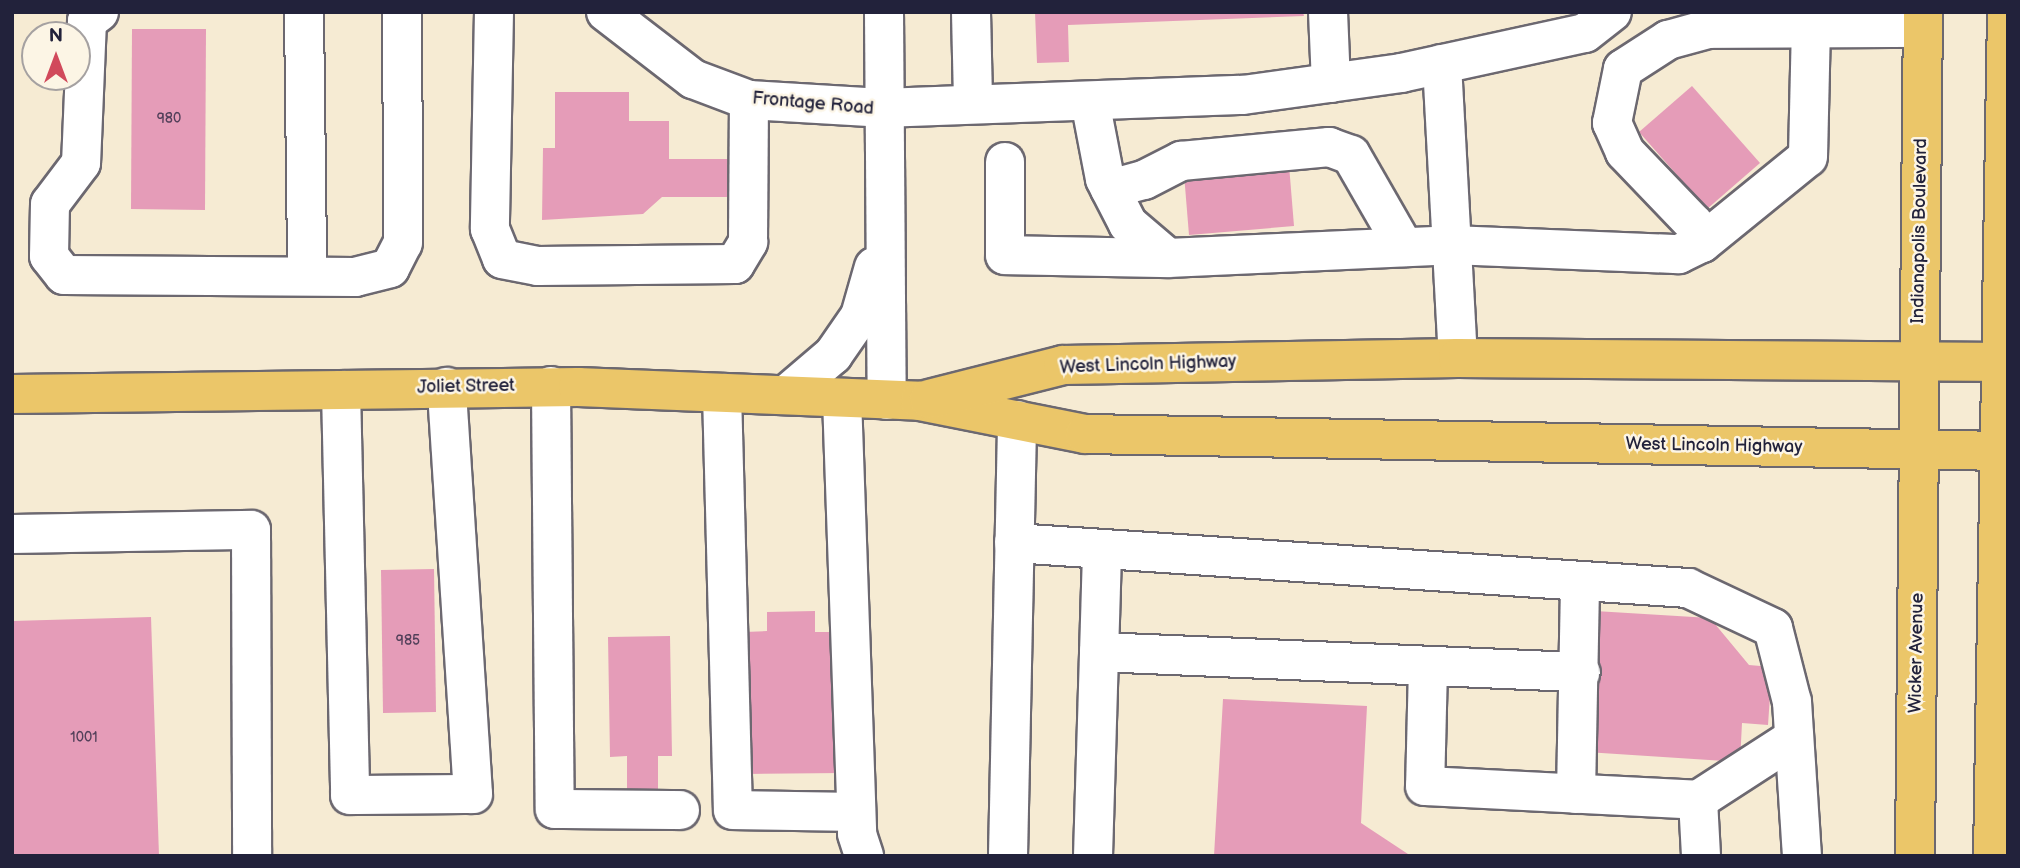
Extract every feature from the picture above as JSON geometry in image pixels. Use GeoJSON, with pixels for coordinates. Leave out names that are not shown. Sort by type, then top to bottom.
{"type":"FeatureCollection","features":[{"type":"Feature","properties":{"kind":"main road"},"geometry":{"type":"LineString","coordinates":[[1993,856],[2006,451],[2007,12]]}},
{"type":"Feature","properties":{"kind":"main road","name":"Indianapolis Boulevard"},"geometry":{"type":"LineString","coordinates":[[1918,449],[1923,20]]}},
{"type":"Feature","properties":{"kind":"main road","name":"West Lincoln Highway"},"geometry":{"type":"LineString","coordinates":[[904,401],[1063,365],[1458,358],[2005,362]]}},
{"type":"Feature","properties":{"kind":"main road","name":"Joliet Street"},"geometry":{"type":"LineString","coordinates":[[12,394],[551,386],[904,401]]}},
{"type":"Feature","properties":{"kind":"main road","name":"West Lincoln Highway"},"geometry":{"type":"LineString","coordinates":[[904,401],[1084,434],[2006,451]]}},
{"type":"Feature","properties":{"kind":"main road","name":"Wicker Avenue"},"geometry":{"type":"LineString","coordinates":[[1915,856],[1918,449]]}},
{"type":"Feature","properties":{"kind":"street"},"geometry":{"type":"LineString","coordinates":[[304,12],[307,276]]}},
{"type":"Feature","properties":{"kind":"street"},"geometry":{"type":"LineString","coordinates":[[93,17],[81,163],[50,204],[49,256],[64,275],[355,276],[390,268],[403,243],[402,12]]}},
{"type":"Feature","properties":{"kind":"street"},"geometry":{"type":"LineString","coordinates":[[494,12],[490,229],[502,259],[538,266],[735,264],[748,242],[749,100]]}},
{"type":"Feature","properties":{"kind":"street","name":"Frontage Road"},"geometry":{"type":"LineString","coordinates":[[606,12],[693,79],[749,100],[882,108],[884,235],[904,401]]}},
{"type":"Feature","properties":{"kind":"street"},"geometry":{"type":"LineString","coordinates":[[884,12],[882,108],[1243,95],[1442,64],[1585,33],[1612,12]]}},
{"type":"Feature","properties":{"kind":"street"},"geometry":{"type":"LineString","coordinates":[[971,12],[973,103]]}},
{"type":"Feature","properties":{"kind":"street"},"geometry":{"type":"LineString","coordinates":[[1328,12],[1331,83]]}},
{"type":"Feature","properties":{"kind":"street"},"geometry":{"type":"LineString","coordinates":[[1702,243],[1694,224],[1625,152],[1612,123],[1623,69],[1668,40],[1708,29],[1923,20]]}},
{"type":"Feature","properties":{"kind":"street"},"geometry":{"type":"LineString","coordinates":[[1006,162],[1006,255],[1168,258],[1451,245],[1678,254],[1702,243],[1808,157],[1811,26]]}},
{"type":"Feature","properties":{"kind":"street"},"geometry":{"type":"LineString","coordinates":[[1442,64],[1458,358]]}},
{"type":"Feature","properties":{"kind":"street"},"geometry":{"type":"LineString","coordinates":[[1090,101],[1110,189],[1128,224],[1168,258]]}},
{"type":"Feature","properties":{"kind":"street"},"geometry":{"type":"LineString","coordinates":[[1110,189],[1144,180],[1181,161],[1329,147],[1352,155],[1404,247]]}},
{"type":"Feature","properties":{"kind":"street"},"geometry":{"type":"LineString","coordinates":[[786,396],[833,355],[860,316],[884,235]]}},
{"type":"Feature","properties":{"kind":"street"},"geometry":{"type":"LineString","coordinates":[[551,386],[555,808],[680,810]]}},
{"type":"Feature","properties":{"kind":"street"},"geometry":{"type":"LineString","coordinates":[[341,390],[350,795],[473,794],[446,387]]}},
{"type":"Feature","properties":{"kind":"street"},"geometry":{"type":"LineString","coordinates":[[722,393],[733,810],[856,812]]}},
{"type":"Feature","properties":{"kind":"street"},"geometry":{"type":"LineString","coordinates":[[842,398],[856,812],[864,856]]}},
{"type":"Feature","properties":{"kind":"street"},"geometry":{"type":"LineString","coordinates":[[1008,856],[1017,420]]}},
{"type":"Feature","properties":{"kind":"street"},"geometry":{"type":"LineString","coordinates":[[12,534],[251,530],[252,856]]}},
{"type":"Feature","properties":{"kind":"street"},"geometry":{"type":"LineString","coordinates":[[1014,542],[1688,589],[1773,628],[1792,702],[1802,856]]}},
{"type":"Feature","properties":{"kind":"street"},"geometry":{"type":"LineString","coordinates":[[1093,856],[1102,549]]}},
{"type":"Feature","properties":{"kind":"street"},"geometry":{"type":"LineString","coordinates":[[1576,794],[1581,672],[1580,581]]}},
{"type":"Feature","properties":{"kind":"street"},"geometry":{"type":"LineString","coordinates":[[1099,652],[1581,672]]}},
{"type":"Feature","properties":{"kind":"street"},"geometry":{"type":"LineString","coordinates":[[1428,667],[1425,786],[1698,800],[1795,756]]}},
{"type":"Feature","properties":{"kind":"street"},"geometry":{"type":"LineString","coordinates":[[1698,800],[1701,856]]}},
{"type":"Feature","properties":{"kind":"building"},"geometry":{"type":"Polygon","coordinates":[[[1035,12],[1303,12],[1304,16],[1068,25],[1069,62],[1037,63],[1035,12]]]}},
{"type":"Feature","properties":{"kind":"building"},"geometry":{"type":"Polygon","coordinates":[[[132,29],[206,29],[205,210],[131,209],[132,29]]]}},
{"type":"Feature","properties":{"kind":"building"},"geometry":{"type":"Polygon","coordinates":[[[1692,86],[1760,163],[1707,209],[1639,132],[1692,86]]]}},
{"type":"Feature","properties":{"kind":"building"},"geometry":{"type":"Polygon","coordinates":[[[555,92],[629,92],[629,121],[669,121],[669,159],[731,159],[730,197],[662,197],[643,214],[542,220],[543,148],[555,148],[555,92]]]}},
{"type":"Feature","properties":{"kind":"building"},"geometry":{"type":"Polygon","coordinates":[[[1289,165],[1294,226],[1189,235],[1184,174],[1289,165]]]}},
{"type":"Feature","properties":{"kind":"building"},"geometry":{"type":"Polygon","coordinates":[[[434,569],[436,712],[383,713],[381,570],[434,569]]]}},
{"type":"Feature","properties":{"kind":"building"},"geometry":{"type":"Polygon","coordinates":[[[815,611],[815,632],[840,632],[842,773],[747,774],[745,632],[767,631],[767,612],[815,611]]]}},
{"type":"Feature","properties":{"kind":"building"},"geometry":{"type":"Polygon","coordinates":[[[1595,611],[1710,618],[1749,665],[1772,667],[1768,725],[1742,723],[1740,762],[1586,752],[1595,611]]]}},
{"type":"Feature","properties":{"kind":"building"},"geometry":{"type":"Polygon","coordinates":[[[151,617],[159,856],[12,856],[12,621],[151,617]]]}},
{"type":"Feature","properties":{"kind":"building"},"geometry":{"type":"Polygon","coordinates":[[[670,636],[672,756],[658,756],[658,791],[627,792],[627,756],[610,757],[608,637],[670,636]]]}},
{"type":"Feature","properties":{"kind":"building"},"geometry":{"type":"Polygon","coordinates":[[[1223,699],[1367,706],[1361,823],[1411,856],[1214,856],[1223,699]]]}}]}
